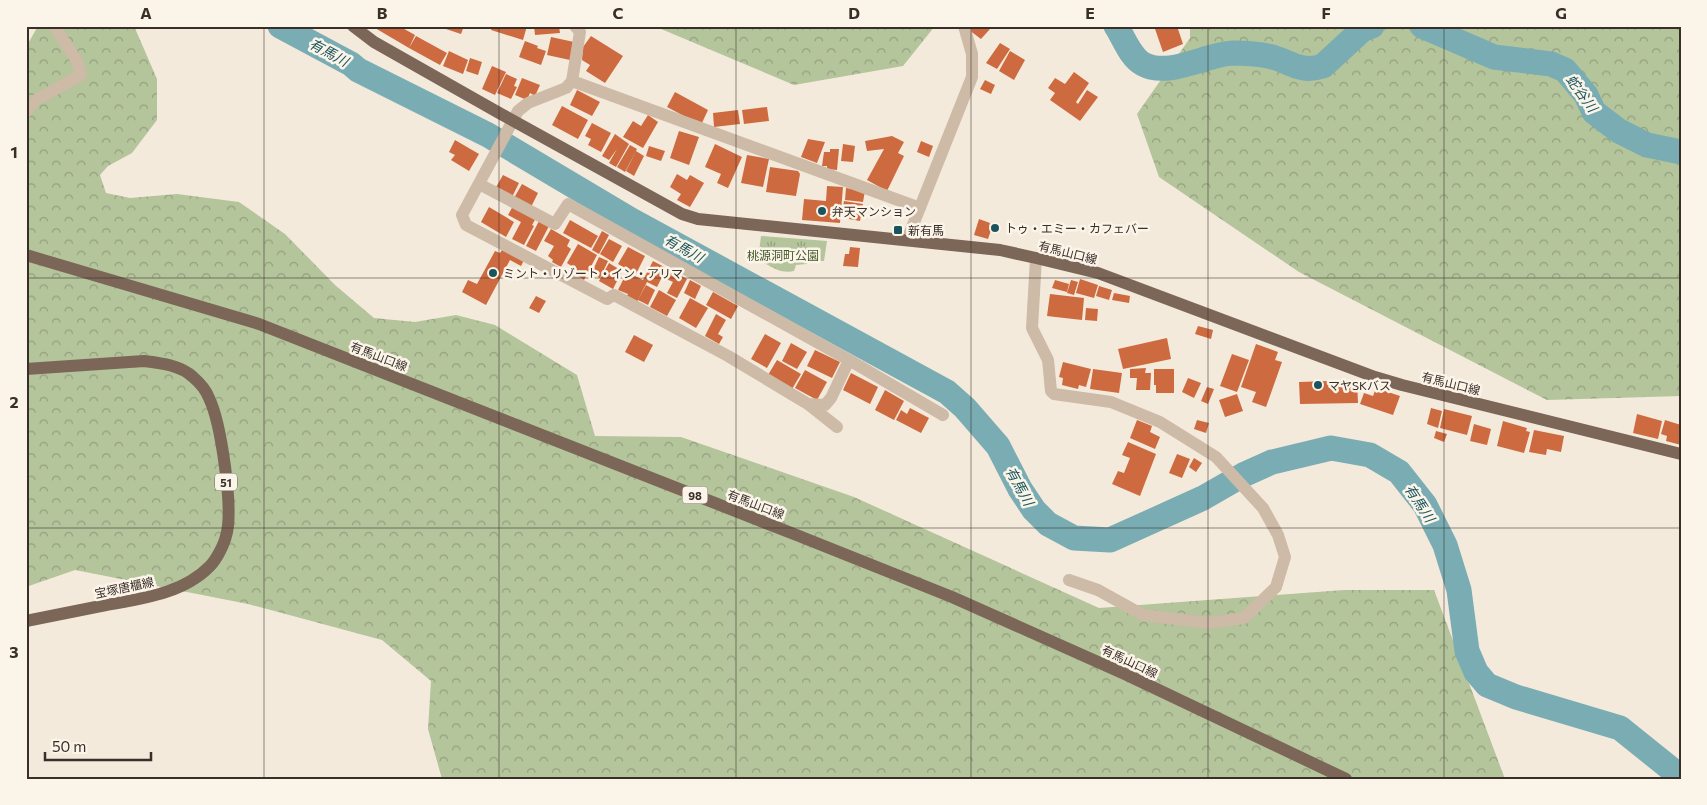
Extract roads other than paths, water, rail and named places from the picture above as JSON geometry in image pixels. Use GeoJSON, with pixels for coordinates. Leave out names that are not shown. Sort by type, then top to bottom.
{"type":"FeatureCollection","features":[{"type":"Feature","properties":{"kind":"main road","name":"有馬山口線"},"geometry":{"type":"LineString","coordinates":[[353,26],[374,42],[510,125],[677,211],[698,219],[1000,250],[1036,258],[1098,273],[1375,377],[1681,454]]}},
{"type":"Feature","properties":{"kind":"main road","name":"有馬山口線"},"geometry":{"type":"LineString","coordinates":[[26,255],[259,324],[808,539],[952,597],[1127,674],[1346,779]]}},
{"type":"Feature","properties":{"kind":"main road","name":"宝塚唐櫃線"},"geometry":{"type":"LineString","coordinates":[[26,369],[144,361],[162,363],[182,370],[192,376],[201,384],[209,397],[216,415],[230,516],[226,538],[210,565],[189,582],[152,597],[26,621]]}},
{"type":"Feature","properties":{"kind":"street"},"geometry":{"type":"LineString","coordinates":[[26,112],[36,100],[81,75],[77,61],[54,26]]}},
{"type":"Feature","properties":{"kind":"street"},"geometry":{"type":"LineString","coordinates":[[575,26],[580,32],[572,81],[566,88],[528,104],[518,111],[462,215],[466,225],[607,299],[614,295],[728,356],[808,404],[837,427]]}},
{"type":"Feature","properties":{"kind":"street"},"geometry":{"type":"LineString","coordinates":[[907,240],[972,76],[972,54],[964,26]]}},
{"type":"Feature","properties":{"kind":"street"},"geometry":{"type":"LineString","coordinates":[[572,81],[920,208]]}},
{"type":"Feature","properties":{"kind":"street"},"geometry":{"type":"LineString","coordinates":[[479,184],[555,224],[568,204],[849,360],[943,415]]}},
{"type":"Feature","properties":{"kind":"street"},"geometry":{"type":"LineString","coordinates":[[1036,258],[1032,328],[1048,360],[1051,391],[1054,394],[1111,402],[1160,422],[1216,457],[1263,508],[1278,535],[1285,556],[1276,587],[1244,618],[1209,624],[1142,615],[1098,590],[1069,580]]}},
{"type":"Feature","properties":{"kind":"street"},"geometry":{"type":"LineString","coordinates":[[808,404],[825,405],[831,398],[849,360]]}},
{"type":"Feature","properties":{"kind":"waterway","name":"有馬川"},"geometry":{"type":"LineString","coordinates":[[280,26],[351,64],[358,70],[488,135],[631,220],[947,392],[965,408],[998,446],[1020,489],[1034,510],[1048,524],[1074,538],[1110,540],[1203,498],[1243,475],[1272,462],[1331,448],[1370,455],[1399,472],[1425,505],[1445,545],[1459,590],[1467,651],[1476,672],[1487,685],[1516,697],[1620,728],[1681,777]]}},
{"type":"Feature","properties":{"kind":"waterway","name":"蛇谷川"},"geometry":{"type":"LineString","coordinates":[[1116,26],[1134,57],[1143,64],[1153,68],[1176,67],[1222,54],[1233,53],[1268,56],[1294,66],[1315,68],[1323,66],[1362,30],[1372,26]]}},
{"type":"Feature","properties":{"kind":"waterway","name":"蛇谷川"},"geometry":{"type":"LineString","coordinates":[[1422,26],[1494,57],[1551,64],[1565,70],[1586,95],[1594,112],[1619,131],[1647,145],[1681,152]]}},
{"type":"Feature","properties":{"kind":"place","name":"弁天マンション"},"geometry":{"type":"Point","coordinates":[822,211]}},
{"type":"Feature","properties":{"kind":"place","name":"トゥ・エミー・カフェバー"},"geometry":{"type":"Point","coordinates":[995,228]}},
{"type":"Feature","properties":{"kind":"place","name":"新有馬"},"geometry":{"type":"Point","coordinates":[898,230]}},
{"type":"Feature","properties":{"kind":"place","name":"ミント・リゾート・イン・アリマ"},"geometry":{"type":"Point","coordinates":[493,273]}},
{"type":"Feature","properties":{"kind":"place","name":"マヤSKバス"},"geometry":{"type":"Point","coordinates":[1318,385]}},
{"type":"Feature","properties":{"kind":"park label","name":"桃源洞町公園"},"geometry":{"type":"Point","coordinates":[783,255]}}]}
